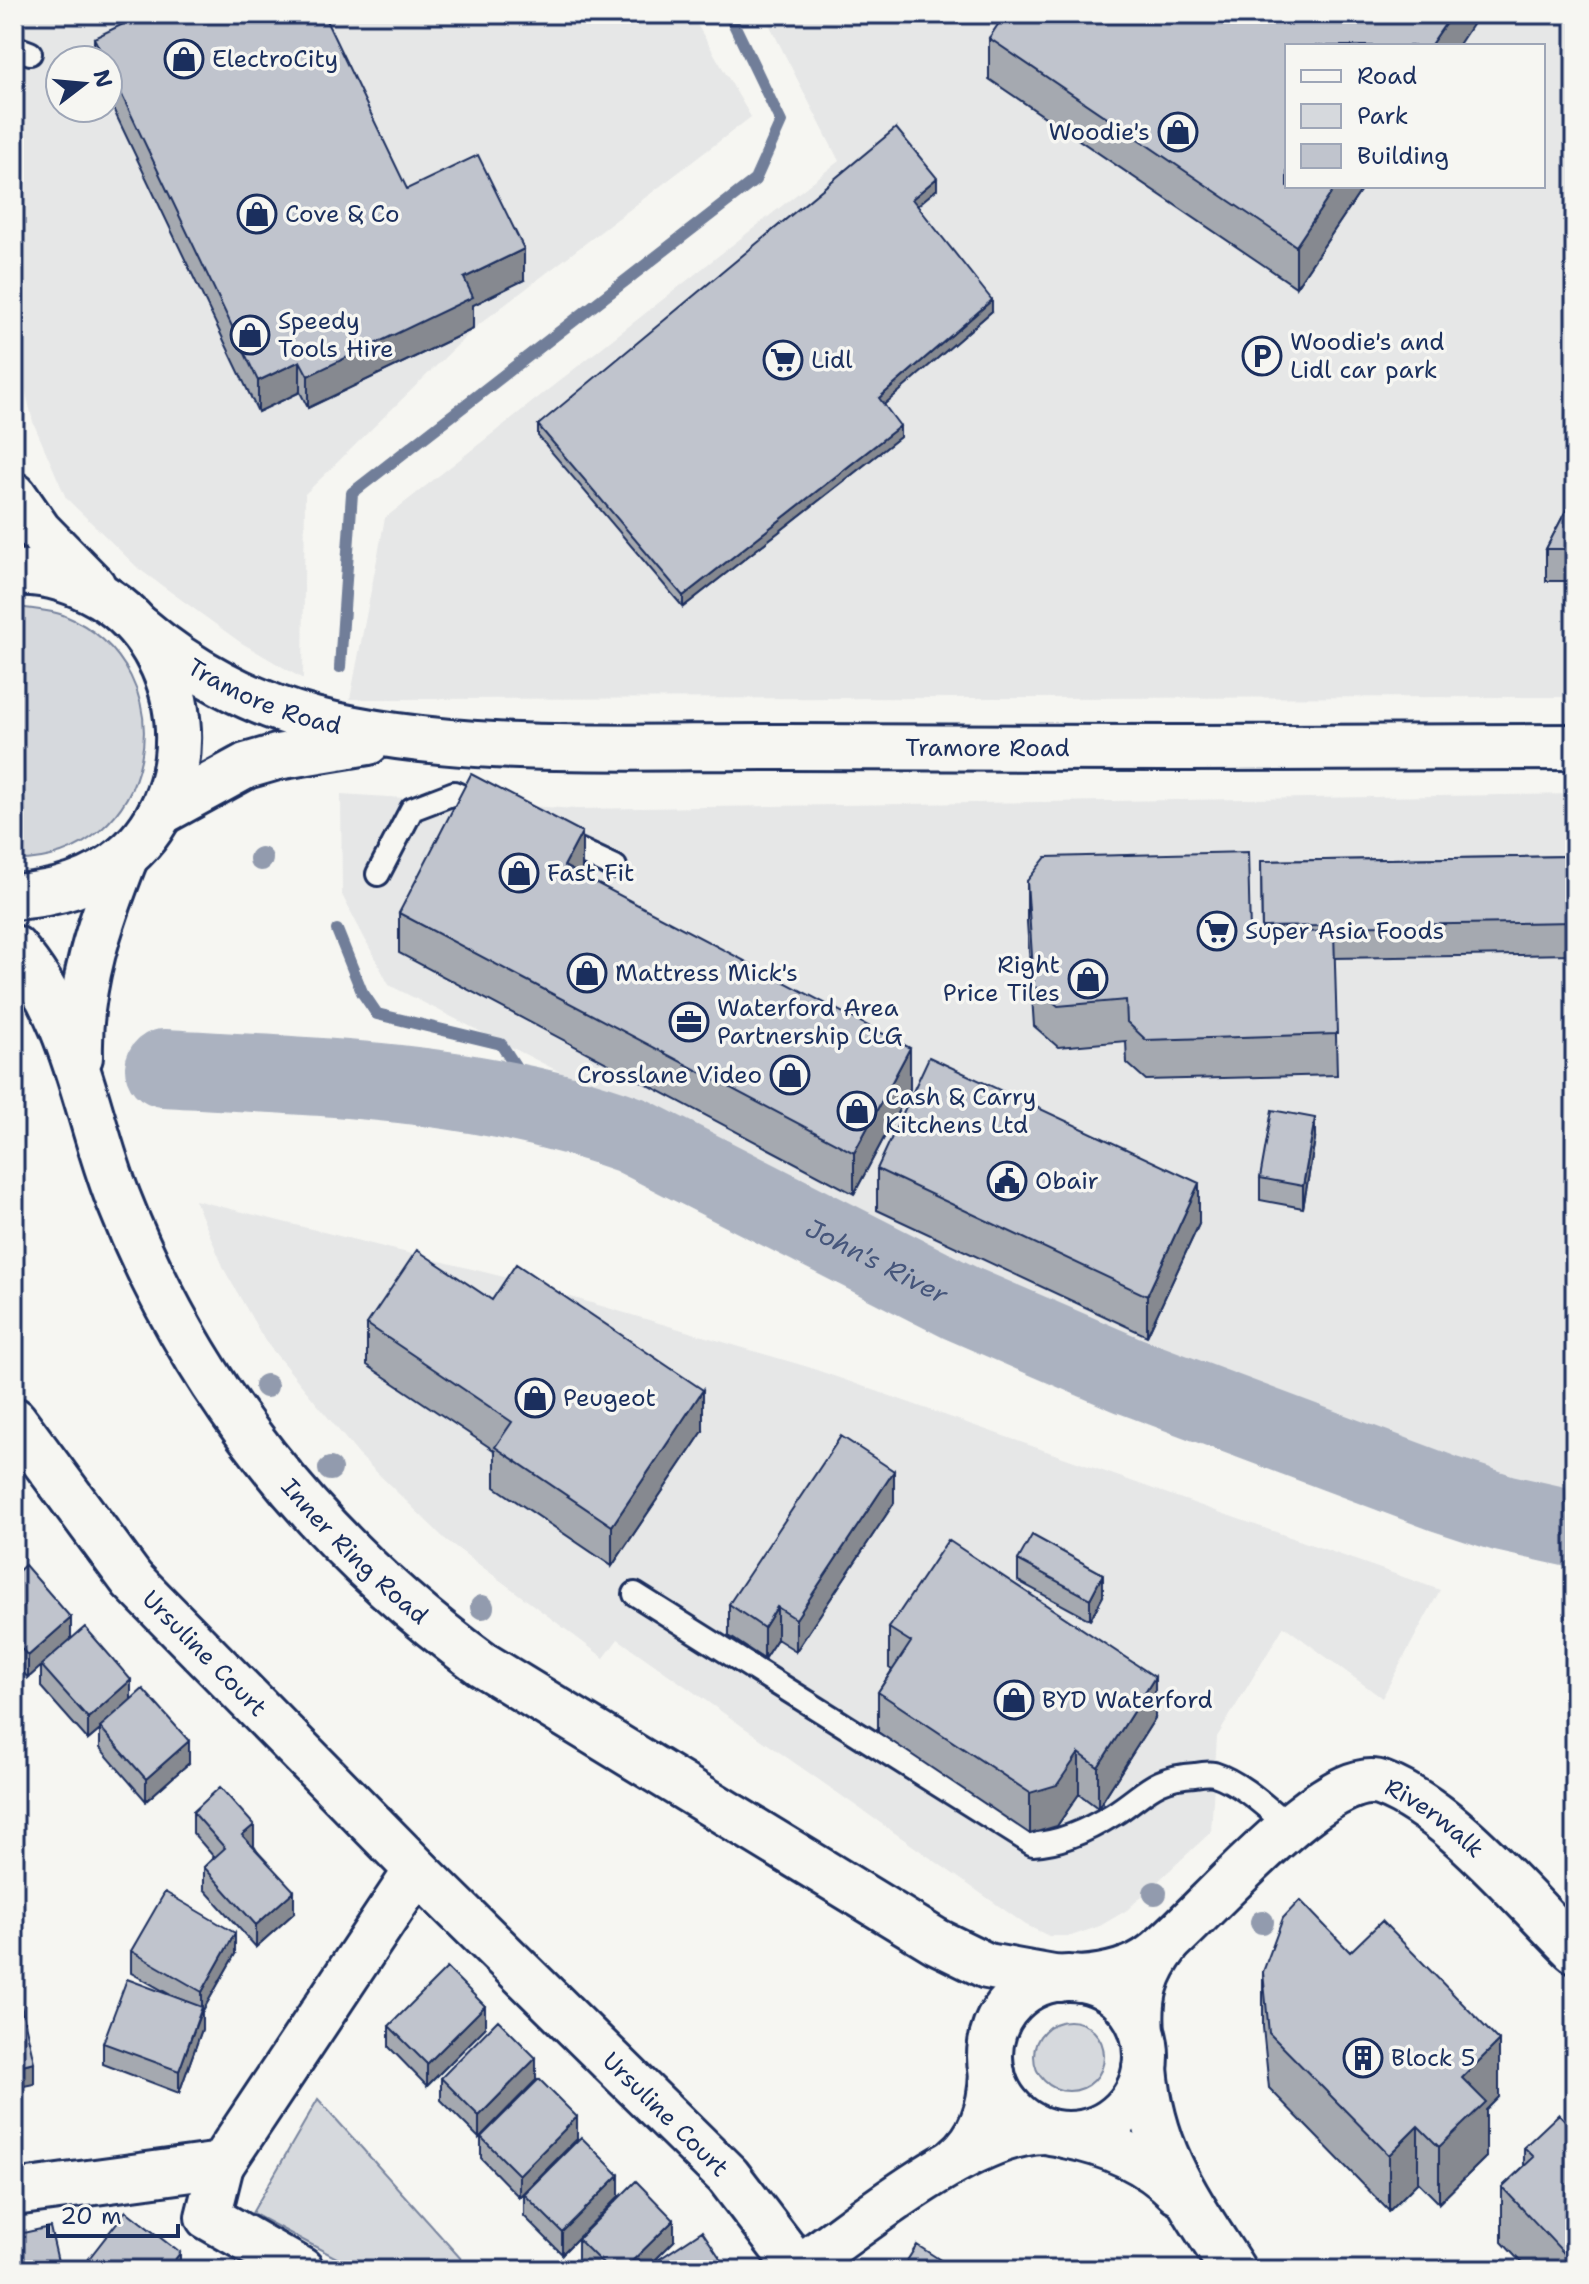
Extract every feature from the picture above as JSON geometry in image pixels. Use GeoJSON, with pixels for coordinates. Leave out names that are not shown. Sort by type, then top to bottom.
{"type":"FeatureCollection","features":[{"type":"Feature","properties":{"kind":"main road"},"geometry":{"type":"LineString","coordinates":[[14,495],[61,556],[128,616],[159,655],[172,686],[179,718],[179,751],[173,783],[160,813],[126,856],[101,874],[73,887],[43,895],[14,897]]}},
{"type":"Feature","properties":{"kind":"main road"},"geometry":{"type":"LineString","coordinates":[[14,573],[55,577],[87,588],[128,616]]}},
{"type":"Feature","properties":{"kind":"main road","name":"Tramore Road"},"geometry":{"type":"LineString","coordinates":[[128,616],[167,652],[288,712],[354,728],[402,735],[525,745],[1065,749],[1575,747]]}},
{"type":"Feature","properties":{"kind":"main road","name":"Tramore Road"},"geometry":{"type":"LineString","coordinates":[[160,813],[246,766],[277,757],[402,735]]}},
{"type":"Feature","properties":{"kind":"main road"},"geometry":{"type":"LineString","coordinates":[[83,1087],[80,1052],[82,995],[97,933],[126,856]]}},
{"type":"Feature","properties":{"kind":"main road","name":"Inner Ring Road"},"geometry":{"type":"LineString","coordinates":[[14,948],[60,1020],[116,1193],[156,1288],[181,1335],[269,1464],[370,1574],[420,1619],[482,1664],[936,1941],[987,1966],[1069,1979]]}},
{"type":"Feature","properties":{"kind":"main road","name":"Ursuline Court"},"geometry":{"type":"LineString","coordinates":[[14,1420],[132,1580],[417,1870],[728,2176],[798,2269],[952,2163],[1003,2137],[1054,2133]]}},
{"type":"Feature","properties":{"kind":"main road","name":"Riverwalk"},"geometry":{"type":"LineString","coordinates":[[1169,1943],[1290,1827],[1347,1786],[1380,1783],[1442,1819],[1575,1950]]}},
{"type":"Feature","properties":{"kind":"main road"},"geometry":{"type":"LineString","coordinates":[[301,2270],[208,2217],[221,2165],[417,1870]]}},
{"type":"Feature","properties":{"kind":"main road","name":"Inner Ring Road"},"geometry":{"type":"LineString","coordinates":[[936,1941],[960,1969],[976,2001],[991,2063]]}},
{"type":"Feature","properties":{"kind":"main road"},"geometry":{"type":"LineString","coordinates":[[1169,1943],[1128,1970],[1038,1984],[1004,2011],[991,2063],[1013,2111],[1054,2133],[1108,2147],[1135,2159],[1163,2177],[1185,2199]]}},
{"type":"Feature","properties":{"kind":"main road"},"geometry":{"type":"LineString","coordinates":[[1169,1943],[1151,1969],[1143,1989],[1144,2049],[1156,2133],[1185,2199],[1233,2270]]}},
{"type":"Feature","properties":{"kind":"main road"},"geometry":{"type":"LineString","coordinates":[[1054,2133],[1092,2130],[1117,2117],[1135,2095],[1144,2049],[1119,1997],[1101,1985],[1069,1979]]}},
{"type":"Feature","properties":{"kind":"main road","name":"Ursuline Court"},"geometry":{"type":"LineString","coordinates":[[952,2163],[969,2147],[989,2104],[991,2063]]}},
{"type":"Feature","properties":{"kind":"main road"},"geometry":{"type":"LineString","coordinates":[[14,2193],[221,2165]]}},
{"type":"Feature","properties":{"kind":"lane"},"geometry":{"type":"LineString","coordinates":[[378,874],[412,809],[454,793],[507,818]]}},
{"type":"Feature","properties":{"kind":"lane"},"geometry":{"type":"LineString","coordinates":[[534,830],[615,867]]}},
{"type":"Feature","properties":{"kind":"lane"},"geometry":{"type":"LineString","coordinates":[[635,1594],[1033,1844],[1052,1843],[1076,1833],[1111,1816],[1155,1782],[1179,1775],[1213,1774],[1257,1799],[1290,1827]]}},
{"type":"Feature","properties":{"kind":"shaded area"},"geometry":{"type":"Polygon","coordinates":[[[14,14],[691,14],[751,117],[477,326],[305,494],[303,679],[240,642],[139,569],[66,498],[33,422],[14,343],[14,14]]]}},
{"type":"Feature","properties":{"kind":"shaded area"},"geometry":{"type":"Polygon","coordinates":[[[764,14],[1575,14],[1575,697],[350,699],[385,518],[839,161],[764,14]]]}},
{"type":"Feature","properties":{"kind":"shaded area"},"geometry":{"type":"Polygon","coordinates":[[[341,794],[576,809],[1575,794],[1575,1510],[1518,1497],[1156,1376],[389,985],[342,895],[341,794]]]}},
{"type":"Feature","properties":{"kind":"shaded area"},"geometry":{"type":"Polygon","coordinates":[[[195,1200],[500,1276],[808,1367],[1440,1590],[1382,1698],[1284,1626],[1217,1737],[1211,1832],[1127,1910],[1100,1926],[1071,1936],[1049,1936],[1026,1925],[618,1639],[604,1658],[445,1539],[359,1455],[265,1341],[225,1271],[195,1200]]]}},
{"type":"Feature","properties":{"kind":"green space"},"geometry":{"type":"Polygon","coordinates":[[[14,608],[63,615],[104,641],[131,676],[143,717],[141,758],[127,798],[100,830],[63,852],[14,860],[14,608]]]}},
{"type":"Feature","properties":{"kind":"green space"},"geometry":{"type":"Polygon","coordinates":[[[1069,2021],[1094,2031],[1104,2056],[1094,2081],[1069,2091],[1044,2081],[1034,2056],[1044,2031],[1069,2021]]]}},
{"type":"Feature","properties":{"kind":"green space"},"geometry":{"type":"Polygon","coordinates":[[[318,2099],[471,2270],[359,2270],[252,2213],[318,2099]]]}},
{"type":"Feature","properties":{"kind":"building"},"geometry":{"type":"Polygon","coordinates":[[[144,14],[323,14],[407,189],[478,155],[524,249],[464,278],[473,297],[308,376],[300,361],[258,381],[124,100],[124,44],[97,44],[94,38],[144,14]]]}},
{"type":"Feature","properties":{"kind":"building","name":"Woodie's"},"geometry":{"type":"Polygon","coordinates":[[[1005,14],[1452,14],[1431,44],[1285,44],[1285,188],[1335,188],[1296,246],[989,38],[1005,14]]]}},
{"type":"Feature","properties":{"kind":"building","name":"Lidl"},"geometry":{"type":"Polygon","coordinates":[[[896,128],[937,178],[912,199],[992,300],[879,398],[900,426],[683,596],[538,425],[896,128]]]}},
{"type":"Feature","properties":{"kind":"building"},"geometry":{"type":"Polygon","coordinates":[[[1575,493],[1575,549],[1546,549],[1575,493]]]}},
{"type":"Feature","properties":{"kind":"building"},"geometry":{"type":"Polygon","coordinates":[[[471,774],[582,832],[564,866],[910,1048],[854,1153],[399,913],[471,774]]]}},
{"type":"Feature","properties":{"kind":"building"},"geometry":{"type":"Polygon","coordinates":[[[1248,852],[1250,934],[1334,931],[1337,1034],[1146,1040],[1127,1022],[1126,1000],[1058,1006],[1034,986],[1027,881],[1046,857],[1248,852]]]}},
{"type":"Feature","properties":{"kind":"building"},"geometry":{"type":"Polygon","coordinates":[[[1575,856],[1575,922],[1262,927],[1261,861],[1575,856]]]}},
{"type":"Feature","properties":{"kind":"building"},"geometry":{"type":"Polygon","coordinates":[[[929,1057],[1199,1183],[1147,1296],[877,1169],[929,1057]]]}},
{"type":"Feature","properties":{"kind":"building"},"geometry":{"type":"Polygon","coordinates":[[[1272,1110],[1315,1118],[1303,1186],[1260,1178],[1272,1110]]]}},
{"type":"Feature","properties":{"kind":"building","name":"Peugeot"},"geometry":{"type":"Polygon","coordinates":[[[417,1250],[492,1300],[516,1264],[703,1390],[612,1526],[495,1447],[512,1422],[367,1324],[417,1250]]]}},
{"type":"Feature","properties":{"kind":"building"},"geometry":{"type":"Polygon","coordinates":[[[841,1436],[894,1471],[796,1619],[777,1607],[764,1628],[729,1604],[841,1436]]]}},
{"type":"Feature","properties":{"kind":"building"},"geometry":{"type":"Polygon","coordinates":[[[1032,1535],[1103,1574],[1090,1599],[1018,1560],[1032,1535]]]}},
{"type":"Feature","properties":{"kind":"building","name":"BYD Waterford"},"geometry":{"type":"Polygon","coordinates":[[[948,1540],[1155,1677],[1098,1767],[1079,1753],[1057,1785],[1030,1793],[878,1692],[911,1642],[889,1628],[948,1540]]]}},
{"type":"Feature","properties":{"kind":"building"},"geometry":{"type":"Polygon","coordinates":[[[25,1565],[71,1618],[28,1656],[14,1640],[14,1575],[25,1565]]]}},
{"type":"Feature","properties":{"kind":"building"},"geometry":{"type":"Polygon","coordinates":[[[85,1627],[131,1680],[88,1718],[41,1665],[85,1627]]]}},
{"type":"Feature","properties":{"kind":"building"},"geometry":{"type":"Polygon","coordinates":[[[143,1689],[189,1741],[146,1779],[100,1727],[143,1689]]]}},
{"type":"Feature","properties":{"kind":"building"},"geometry":{"type":"Polygon","coordinates":[[[220,1787],[254,1825],[242,1835],[294,1891],[256,1925],[204,1867],[225,1848],[193,1812],[220,1787]]]}},
{"type":"Feature","properties":{"kind":"building"},"geometry":{"type":"Polygon","coordinates":[[[165,1892],[235,1933],[202,1992],[131,1951],[165,1892]]]}},
{"type":"Feature","properties":{"kind":"building","name":"Block 5"},"geometry":{"type":"Polygon","coordinates":[[[1300,1900],[1350,1952],[1382,1921],[1499,2041],[1462,2078],[1486,2102],[1439,2147],[1418,2126],[1389,2155],[1269,2033],[1263,1972],[1283,1918],[1300,1900]]]}},
{"type":"Feature","properties":{"kind":"building"},"geometry":{"type":"Polygon","coordinates":[[[447,1968],[485,2006],[427,2064],[389,2026],[447,1968]]]}},
{"type":"Feature","properties":{"kind":"building"},"geometry":{"type":"Polygon","coordinates":[[[127,1979],[202,2007],[179,2071],[103,2043],[127,1979]]]}},
{"type":"Feature","properties":{"kind":"building"},"geometry":{"type":"Polygon","coordinates":[[[20,2001],[34,2062],[14,2067],[14,2002],[20,2001]]]}},
{"type":"Feature","properties":{"kind":"building"},"geometry":{"type":"Polygon","coordinates":[[[498,2020],[536,2058],[479,2116],[441,2078],[498,2020]]]}},
{"type":"Feature","properties":{"kind":"building"},"geometry":{"type":"Polygon","coordinates":[[[539,2079],[577,2117],[519,2175],[481,2137],[539,2079]]]}},
{"type":"Feature","properties":{"kind":"building"},"geometry":{"type":"Polygon","coordinates":[[[1559,2114],[1575,2131],[1575,2265],[1502,2187],[1534,2157],[1524,2147],[1559,2114]]]}},
{"type":"Feature","properties":{"kind":"building"},"geometry":{"type":"Polygon","coordinates":[[[581,2137],[619,2175],[562,2232],[524,2194],[581,2137]]]}},
{"type":"Feature","properties":{"kind":"building"},"geometry":{"type":"Polygon","coordinates":[[[636,2181],[674,2220],[623,2270],[609,2270],[578,2239],[636,2181]]]}},
{"type":"Feature","properties":{"kind":"building"},"geometry":{"type":"Polygon","coordinates":[[[126,2211],[180,2253],[167,2270],[80,2270],[126,2211]]]}},
{"type":"Feature","properties":{"kind":"building"},"geometry":{"type":"Polygon","coordinates":[[[50,2227],[60,2270],[14,2270],[14,2235],[50,2227]]]}},
{"type":"Feature","properties":{"kind":"building"},"geometry":{"type":"Polygon","coordinates":[[[702,2231],[728,2270],[643,2270],[702,2231]]]}},
{"type":"Feature","properties":{"kind":"building"},"geometry":{"type":"Polygon","coordinates":[[[917,2245],[956,2270],[901,2270],[917,2245]]]}},
{"type":"Feature","properties":{"kind":"waterway"},"geometry":{"type":"LineString","coordinates":[[340,667],[352,493],[755,180],[781,122],[729,14]]}},
{"type":"Feature","properties":{"kind":"waterway"},"geometry":{"type":"LineString","coordinates":[[337,930],[362,992],[377,1014],[501,1044],[521,1075],[529,1102]]}},
{"type":"Feature","properties":{"kind":"waterway","name":"John's River"},"geometry":{"type":"LineString","coordinates":[[164,1068],[342,1079],[459,1092],[575,1117],[631,1135],[961,1303],[1128,1375],[1445,1494],[1503,1513],[1575,1529]]}},
{"type":"Feature","properties":{"kind":"place","name":"ElectroCity"},"geometry":{"type":"Point","coordinates":[184,59]}},
{"type":"Feature","properties":{"kind":"place","name":"Woodie's"},"geometry":{"type":"Point","coordinates":[1178,132]}},
{"type":"Feature","properties":{"kind":"place","name":"Cove & Co"},"geometry":{"type":"Point","coordinates":[257,214]}},
{"type":"Feature","properties":{"kind":"place","name":"Speedy Tools Hire"},"geometry":{"type":"Point","coordinates":[250,335]}},
{"type":"Feature","properties":{"kind":"place","name":"Woodie's and Lidl car park"},"geometry":{"type":"Point","coordinates":[1262,356]}},
{"type":"Feature","properties":{"kind":"place","name":"Lidl"},"geometry":{"type":"Point","coordinates":[783,360]}},
{"type":"Feature","properties":{"kind":"place","name":"Fast Fit"},"geometry":{"type":"Point","coordinates":[519,873]}},
{"type":"Feature","properties":{"kind":"place","name":"Super Asia Foods"},"geometry":{"type":"Point","coordinates":[1217,931]}},
{"type":"Feature","properties":{"kind":"place","name":"Mattress Mick's"},"geometry":{"type":"Point","coordinates":[587,973]}},
{"type":"Feature","properties":{"kind":"place","name":"Right Price Tiles"},"geometry":{"type":"Point","coordinates":[1088,979]}},
{"type":"Feature","properties":{"kind":"place","name":"Waterford Area Partnership CLG"},"geometry":{"type":"Point","coordinates":[689,1022]}},
{"type":"Feature","properties":{"kind":"place","name":"Crosslane Video"},"geometry":{"type":"Point","coordinates":[790,1075]}},
{"type":"Feature","properties":{"kind":"place","name":"Cash & Carry Kitchens Ltd"},"geometry":{"type":"Point","coordinates":[857,1111]}},
{"type":"Feature","properties":{"kind":"place","name":"Obair"},"geometry":{"type":"Point","coordinates":[1007,1181]}},
{"type":"Feature","properties":{"kind":"place","name":"Peugeot"},"geometry":{"type":"Point","coordinates":[535,1398]}},
{"type":"Feature","properties":{"kind":"place","name":"BYD Waterford"},"geometry":{"type":"Point","coordinates":[1014,1700]}},
{"type":"Feature","properties":{"kind":"place","name":"Block 5"},"geometry":{"type":"Point","coordinates":[1363,2058]}}]}
